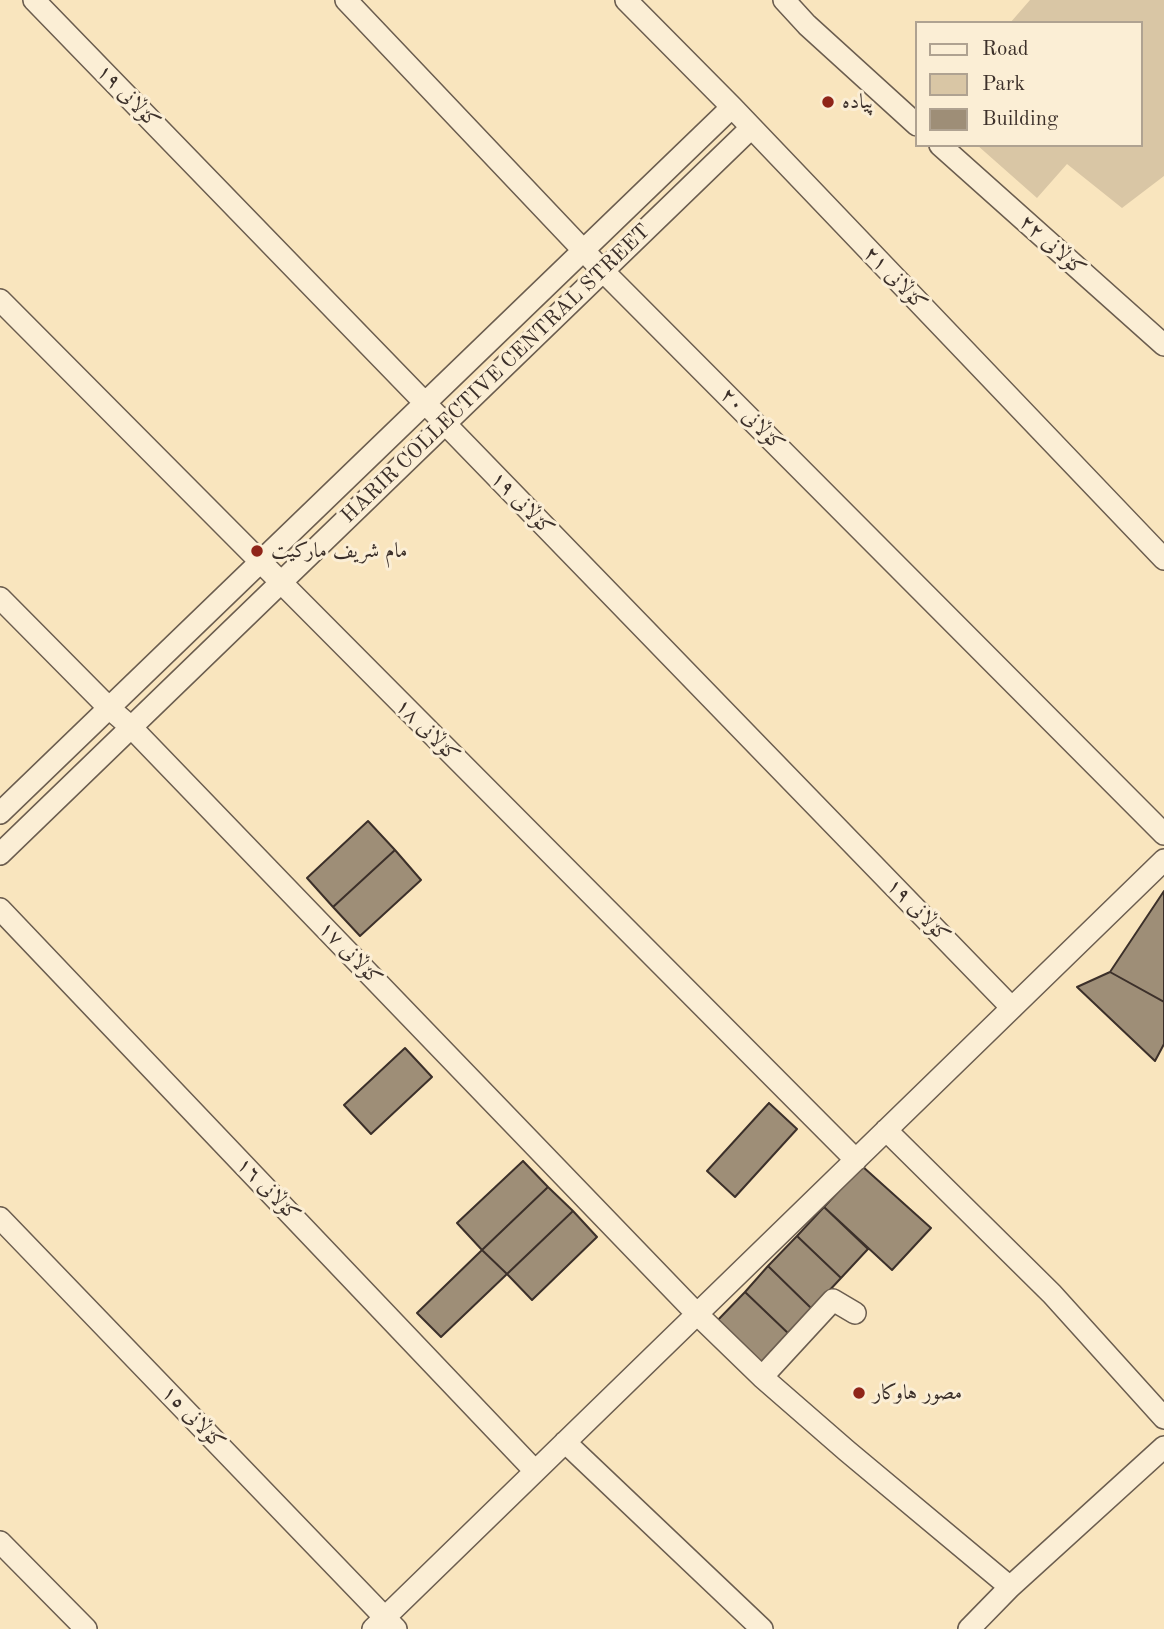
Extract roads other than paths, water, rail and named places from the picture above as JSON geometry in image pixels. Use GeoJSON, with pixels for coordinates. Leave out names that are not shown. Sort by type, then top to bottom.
{"type":"FeatureCollection","features":[{"type":"Feature","properties":{"kind":"street","name":"کۆڵانی ١٩"},"geometry":{"type":"LineString","coordinates":[[34,0],[1012,1008]]}},
{"type":"Feature","properties":{"kind":"street","name":"کۆڵانی ٢٠"},"geometry":{"type":"LineString","coordinates":[[346,0],[603,271],[1164,834]]}},
{"type":"Feature","properties":{"kind":"street","name":"کۆڵانی ٢١"},"geometry":{"type":"LineString","coordinates":[[625,0],[732,107],[1164,559]]}},
{"type":"Feature","properties":{"kind":"street"},"geometry":{"type":"LineString","coordinates":[[784,0],[807,25],[916,124]]}},
{"type":"Feature","properties":{"kind":"street","name":"HARIR COLLECTIVE CENTRAL STREET"},"geometry":{"type":"LineString","coordinates":[[0,813],[732,107]]}},
{"type":"Feature","properties":{"kind":"street","name":"HARIR COLLECTIVE CENTRAL STREET"},"geometry":{"type":"LineString","coordinates":[[0,854],[751,128]]}},
{"type":"Feature","properties":{"kind":"street","name":"کۆڵانی ٢٢"},"geometry":{"type":"LineString","coordinates":[[942,147],[1164,345]]}},
{"type":"Feature","properties":{"kind":"street","name":"کۆڵانی ١٨"},"geometry":{"type":"LineString","coordinates":[[0,300],[856,1160]]}},
{"type":"Feature","properties":{"kind":"street","name":"کۆڵانی ١٧"},"geometry":{"type":"LineString","coordinates":[[0,598],[131,727],[697,1314],[762,1377],[1010,1587]]}},
{"type":"Feature","properties":{"kind":"street"},"geometry":{"type":"LineString","coordinates":[[385,1625],[536,1471],[1164,860]]}},
{"type":"Feature","properties":{"kind":"street","name":"کۆڵانی ١٦"},"geometry":{"type":"LineString","coordinates":[[0,909],[536,1471]]}},
{"type":"Feature","properties":{"kind":"street"},"geometry":{"type":"LineString","coordinates":[[886,1130],[1052,1294],[1164,1418]]}},
{"type":"Feature","properties":{"kind":"street","name":"کۆڵانی ١٥"},"geometry":{"type":"LineString","coordinates":[[0,1218],[385,1625]]}},
{"type":"Feature","properties":{"kind":"street"},"geometry":{"type":"LineString","coordinates":[[762,1377],[833,1300],[855,1313]]}},
{"type":"Feature","properties":{"kind":"street"},"geometry":{"type":"LineString","coordinates":[[565,1443],[762,1629]]}},
{"type":"Feature","properties":{"kind":"street"},"geometry":{"type":"LineString","coordinates":[[969,1629],[1010,1587],[1164,1447]]}},
{"type":"Feature","properties":{"kind":"street"},"geometry":{"type":"LineString","coordinates":[[0,1542],[86,1629]]}},
{"type":"Feature","properties":{"kind":"place","name":"پیادە"},"geometry":{"type":"Point","coordinates":[828,102]}},
{"type":"Feature","properties":{"kind":"place","name":"مام شریف مارکیت"},"geometry":{"type":"Point","coordinates":[257,551]}},
{"type":"Feature","properties":{"kind":"place","name":"مصور هاوکار"},"geometry":{"type":"Point","coordinates":[859,1393]}}]}
